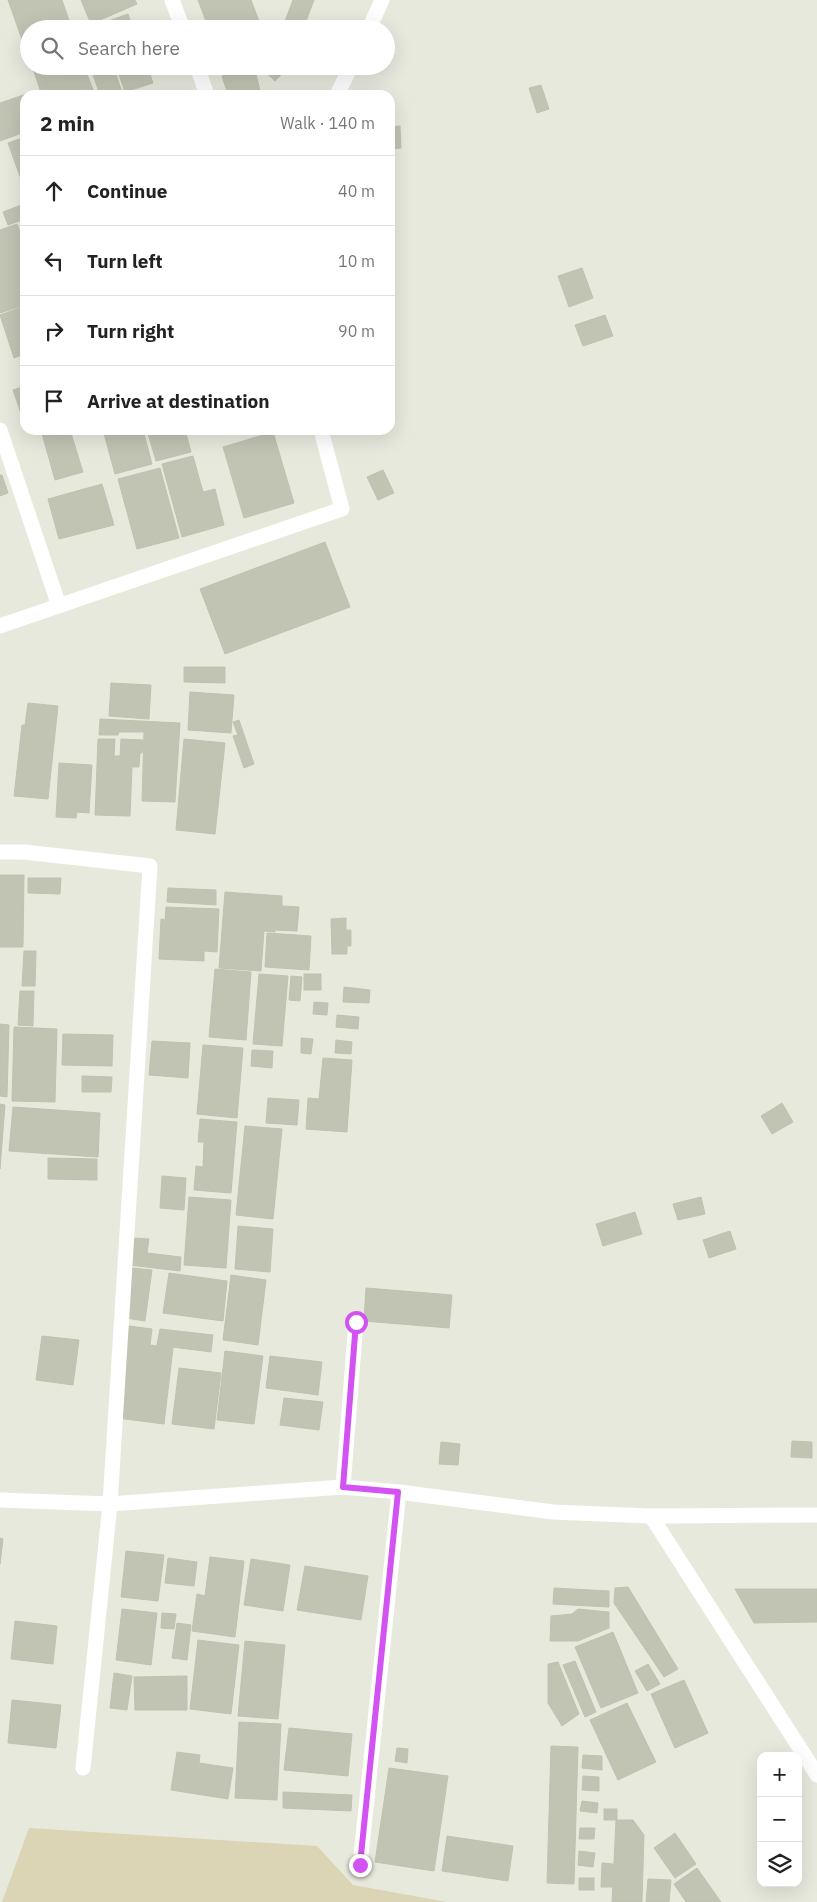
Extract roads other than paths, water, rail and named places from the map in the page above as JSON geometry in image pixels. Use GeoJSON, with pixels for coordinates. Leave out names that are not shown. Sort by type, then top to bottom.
{"type":"FeatureCollection","features":[{"type":"Feature","properties":{"kind":"street"},"geometry":{"type":"LineString","coordinates":[[172,0],[180,20]]}},
{"type":"Feature","properties":{"kind":"street"},"geometry":{"type":"LineString","coordinates":[[373,20],[382,0]]}},
{"type":"Feature","properties":{"kind":"street"},"geometry":{"type":"LineString","coordinates":[[200,75],[205,90]]}},
{"type":"Feature","properties":{"kind":"street"},"geometry":{"type":"LineString","coordinates":[[339,90],[347,75]]}},
{"type":"Feature","properties":{"kind":"street"},"geometry":{"type":"LineString","coordinates":[[0,430],[59,606]]}},
{"type":"Feature","properties":{"kind":"street"},"geometry":{"type":"LineString","coordinates":[[0,626],[342,509],[322,435]]}},
{"type":"Feature","properties":{"kind":"street"},"geometry":{"type":"LineString","coordinates":[[0,852],[24,852],[150,866],[110,1504],[83,1768]]}},
{"type":"Feature","properties":{"kind":"street"},"geometry":{"type":"LineString","coordinates":[[343,1487],[356,1322]]}},
{"type":"Feature","properties":{"kind":"street"},"geometry":{"type":"LineString","coordinates":[[0,1500],[110,1504],[343,1487],[398,1492],[553,1512],[651,1516],[817,1515]]}},
{"type":"Feature","properties":{"kind":"street"},"geometry":{"type":"LineString","coordinates":[[360,1865],[398,1492]]}},
{"type":"Feature","properties":{"kind":"street"},"geometry":{"type":"LineString","coordinates":[[651,1516],[817,1775]]}}]}
